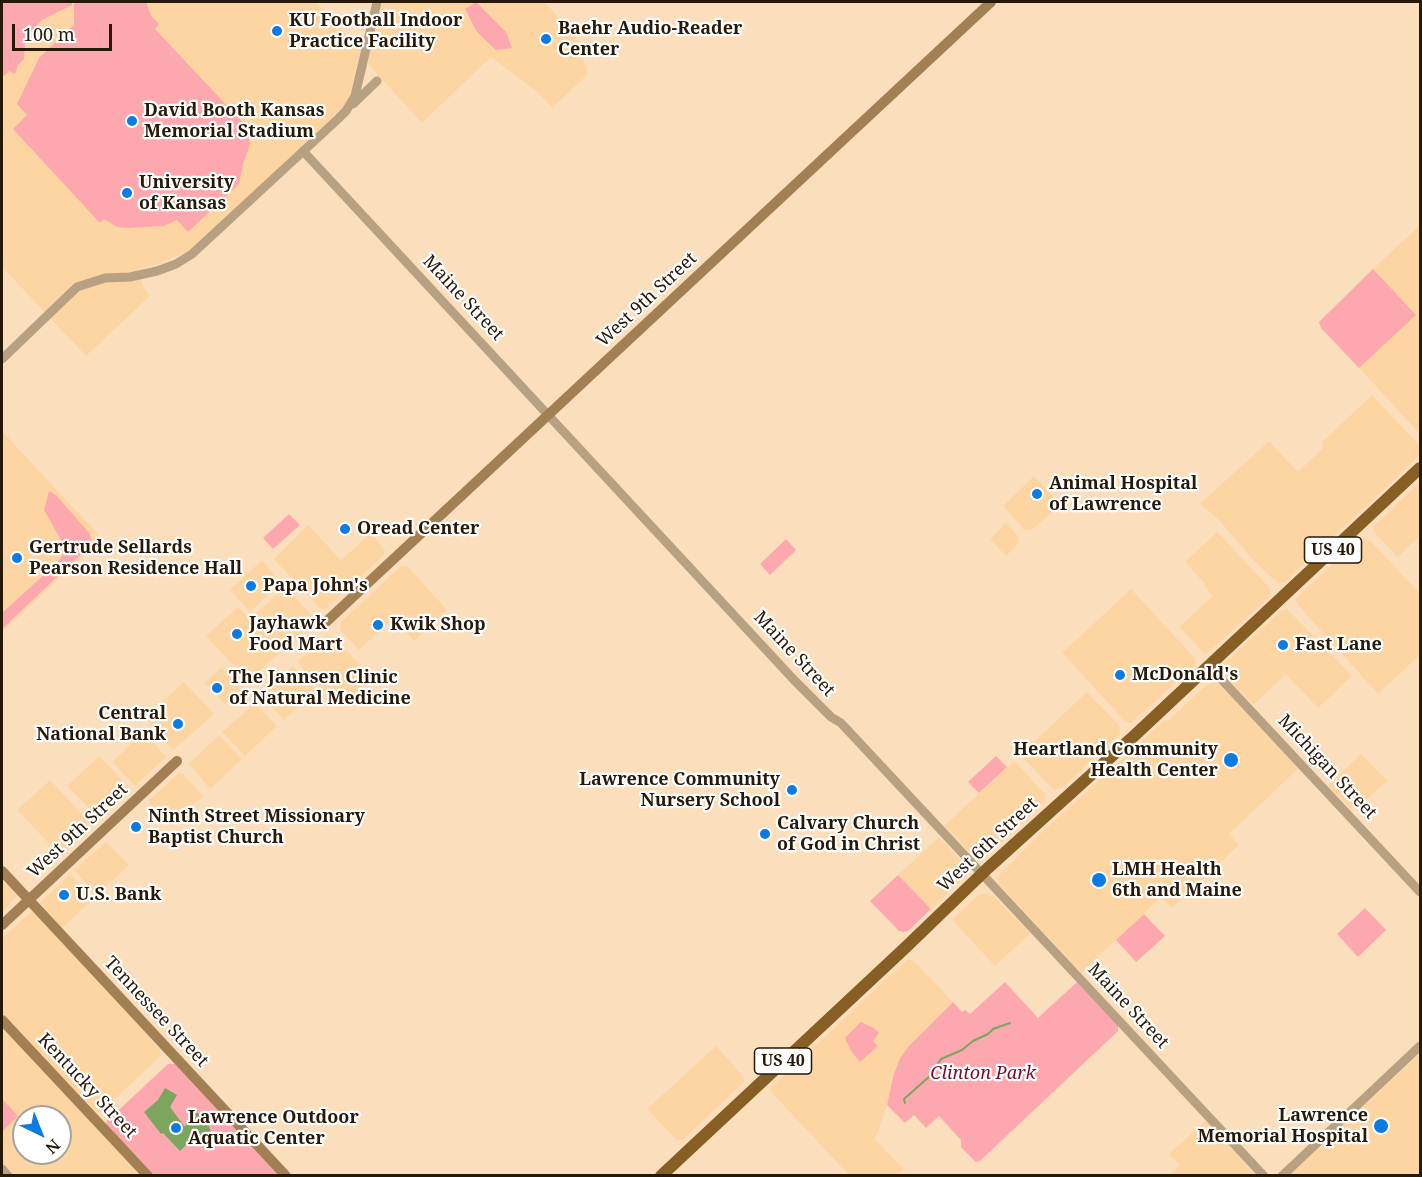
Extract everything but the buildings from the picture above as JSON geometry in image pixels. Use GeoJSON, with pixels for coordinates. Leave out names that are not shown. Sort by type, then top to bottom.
{"type":"FeatureCollection","features":[{"type":"Feature","properties":{"kind":"highway","name":"West 6th Street"},"geometry":{"type":"LineString","coordinates":[[661,1176],[981,874],[1209,666],[1420,468]]}},
{"type":"Feature","properties":{"kind":"main road","name":"West 9th Street"},"geometry":{"type":"LineString","coordinates":[[326,622],[990,2]]}},
{"type":"Feature","properties":{"kind":"main road","name":"West 9th Street"},"geometry":{"type":"LineString","coordinates":[[2,925],[177,761]]}},
{"type":"Feature","properties":{"kind":"main road","name":"Tennessee Street"},"geometry":{"type":"LineString","coordinates":[[2,871],[286,1176]]}},
{"type":"Feature","properties":{"kind":"main road","name":"Kentucky Street"},"geometry":{"type":"LineString","coordinates":[[2,1020],[148,1176]]}},
{"type":"Feature","properties":{"kind":"street"},"geometry":{"type":"LineString","coordinates":[[346,111],[355,96],[377,2]]}},
{"type":"Feature","properties":{"kind":"street"},"geometry":{"type":"LineString","coordinates":[[2,359],[72,291],[84,284],[105,278],[146,274],[169,267],[186,258],[377,81]]}},
{"type":"Feature","properties":{"kind":"street","name":"Maine Street"},"geometry":{"type":"LineString","coordinates":[[303,151],[795,681],[831,717],[841,723],[1264,1176]]}},
{"type":"Feature","properties":{"kind":"street","name":"Michigan Street"},"geometry":{"type":"LineString","coordinates":[[1209,666],[1420,892]]}},
{"type":"Feature","properties":{"kind":"street"},"geometry":{"type":"LineString","coordinates":[[1282,1176],[1420,1046]]}},
{"type":"Feature","properties":{"kind":"street"},"geometry":{"type":"LineString","coordinates":[[2,1169],[8,1176]]}},
{"type":"Feature","properties":{"kind":"shaded area","name":"University of Kansas"},"geometry":{"type":"Polygon","coordinates":[[[2,2],[316,2],[361,50],[351,96],[343,108],[191,250],[158,264],[139,269],[143,286],[150,296],[86,356],[2,267],[2,2]]]}},
{"type":"Feature","properties":{"kind":"shaded area"},"geometry":{"type":"Polygon","coordinates":[[[381,2],[544,2],[576,35],[588,74],[552,108],[537,92],[491,57],[422,123],[369,65],[381,2]]]}},
{"type":"Feature","properties":{"kind":"shaded area"},"geometry":{"type":"Polygon","coordinates":[[[1420,225],[1420,434],[1359,368],[1415,315],[1373,269],[1420,225]]]}},
{"type":"Feature","properties":{"kind":"shaded area"},"geometry":{"type":"Polygon","coordinates":[[[1372,395],[1418,444],[1420,455],[1285,582],[1278,583],[1257,564],[1220,521],[1200,504],[1269,441],[1298,472],[1323,448],[1322,442],[1372,395]]]}},
{"type":"Feature","properties":{"kind":"shaded area"},"geometry":{"type":"Polygon","coordinates":[[[2,431],[97,533],[99,538],[98,542],[2,632],[2,431]]]}},
{"type":"Feature","properties":{"kind":"shaded area"},"geometry":{"type":"Polygon","coordinates":[[[1034,476],[1061,505],[1030,531],[1024,529],[1003,506],[1034,476]]]}},
{"type":"Feature","properties":{"kind":"shaded area"},"geometry":{"type":"Polygon","coordinates":[[[1420,482],[1420,536],[1398,557],[1374,532],[1373,527],[1420,482]]]}},
{"type":"Feature","properties":{"kind":"shaded area"},"geometry":{"type":"Polygon","coordinates":[[[1006,523],[1019,540],[1006,556],[990,539],[1006,523]]]}},
{"type":"Feature","properties":{"kind":"shaded area"},"geometry":{"type":"Polygon","coordinates":[[[308,525],[341,560],[371,533],[385,550],[384,555],[324,610],[274,559],[308,525]]]}},
{"type":"Feature","properties":{"kind":"shaded area"},"geometry":{"type":"Polygon","coordinates":[[[1217,532],[1269,587],[1271,593],[1206,653],[1179,627],[1213,596],[1185,562],[1217,532]]]}},
{"type":"Feature","properties":{"kind":"shaded area"},"geometry":{"type":"Polygon","coordinates":[[[1364,538],[1370,541],[1420,593],[1420,655],[1378,694],[1296,600],[1359,540],[1364,538]]]}},
{"type":"Feature","properties":{"kind":"shaded area"},"geometry":{"type":"Polygon","coordinates":[[[262,560],[281,583],[250,612],[230,590],[262,560]]]}},
{"type":"Feature","properties":{"kind":"shaded area"},"geometry":{"type":"Polygon","coordinates":[[[402,565],[408,567],[447,610],[414,641],[393,619],[359,650],[341,631],[340,623],[402,565]]]}},
{"type":"Feature","properties":{"kind":"shaded area"},"geometry":{"type":"Polygon","coordinates":[[[285,587],[311,614],[313,622],[251,679],[247,680],[206,636],[238,607],[250,619],[285,587]]]}},
{"type":"Feature","properties":{"kind":"shaded area"},"geometry":{"type":"Polygon","coordinates":[[[1131,589],[1194,657],[1196,662],[1131,723],[1125,721],[1062,653],[1131,589]]]}},
{"type":"Feature","properties":{"kind":"shaded area"},"geometry":{"type":"Polygon","coordinates":[[[1287,609],[1352,676],[1318,708],[1286,674],[1253,705],[1223,673],[1224,664],[1282,610],[1287,609]]]}},
{"type":"Feature","properties":{"kind":"shaded area"},"geometry":{"type":"Polygon","coordinates":[[[326,636],[336,639],[373,679],[341,709],[297,662],[326,636]]]}},
{"type":"Feature","properties":{"kind":"shaded area"},"geometry":{"type":"Polygon","coordinates":[[[293,666],[316,690],[284,720],[262,695],[293,666]]]}},
{"type":"Feature","properties":{"kind":"shaded area"},"geometry":{"type":"Polygon","coordinates":[[[222,667],[240,688],[225,704],[205,683],[222,667]]]}},
{"type":"Feature","properties":{"kind":"shaded area"},"geometry":{"type":"Polygon","coordinates":[[[184,682],[214,714],[173,750],[145,718],[184,682]]]}},
{"type":"Feature","properties":{"kind":"shaded area"},"geometry":{"type":"Polygon","coordinates":[[[1213,682],[1220,684],[1299,768],[1229,834],[1239,845],[1172,908],[1161,897],[1081,973],[999,884],[997,877],[1039,835],[1164,721],[1169,720],[1204,687],[1213,682]]]}},
{"type":"Feature","properties":{"kind":"shaded area"},"geometry":{"type":"Polygon","coordinates":[[[1087,692],[1119,725],[1120,734],[1063,787],[1054,790],[1020,755],[1087,692]]]}},
{"type":"Feature","properties":{"kind":"shaded area"},"geometry":{"type":"Polygon","coordinates":[[[255,703],[277,726],[245,756],[222,732],[255,703]]]}},
{"type":"Feature","properties":{"kind":"shaded area"},"geometry":{"type":"Polygon","coordinates":[[[144,732],[166,757],[135,786],[112,762],[144,732]]]}},
{"type":"Feature","properties":{"kind":"shaded area"},"geometry":{"type":"Polygon","coordinates":[[[219,735],[242,759],[210,789],[189,764],[219,735]]]}},
{"type":"Feature","properties":{"kind":"shaded area"},"geometry":{"type":"Polygon","coordinates":[[[1361,754],[1387,781],[1359,806],[1350,808],[1328,786],[1361,754]]]}},
{"type":"Feature","properties":{"kind":"shaded area"},"geometry":{"type":"Polygon","coordinates":[[[99,756],[131,790],[100,819],[67,786],[99,756]]]}},
{"type":"Feature","properties":{"kind":"shaded area"},"geometry":{"type":"Polygon","coordinates":[[[1014,761],[1045,794],[1045,802],[984,859],[978,861],[944,826],[1014,761]]]}},
{"type":"Feature","properties":{"kind":"shaded area"},"geometry":{"type":"Polygon","coordinates":[[[179,773],[183,774],[203,796],[171,826],[148,801],[179,773]]]}},
{"type":"Feature","properties":{"kind":"shaded area"},"geometry":{"type":"Polygon","coordinates":[[[50,780],[92,825],[61,856],[17,810],[50,780]]]}},
{"type":"Feature","properties":{"kind":"shaded area"},"geometry":{"type":"Polygon","coordinates":[[[939,837],[964,864],[968,872],[931,909],[898,875],[939,837]]]}},
{"type":"Feature","properties":{"kind":"shaded area"},"geometry":{"type":"Polygon","coordinates":[[[106,842],[129,865],[97,895],[74,870],[106,842]]]}},
{"type":"Feature","properties":{"kind":"shaded area"},"geometry":{"type":"Polygon","coordinates":[[[70,874],[93,899],[62,928],[40,903],[70,874]]]}},
{"type":"Feature","properties":{"kind":"shaded area"},"geometry":{"type":"Polygon","coordinates":[[[2,878],[17,896],[2,912],[2,878]]]}},
{"type":"Feature","properties":{"kind":"shaded area"},"geometry":{"type":"Polygon","coordinates":[[[985,893],[993,896],[1031,933],[995,966],[952,920],[977,896],[985,893]]]}},
{"type":"Feature","properties":{"kind":"shaded area"},"geometry":{"type":"Polygon","coordinates":[[[32,911],[161,1050],[159,1058],[98,1114],[2,1013],[2,938],[32,911]]]}},
{"type":"Feature","properties":{"kind":"shaded area"},"geometry":{"type":"Polygon","coordinates":[[[908,959],[914,961],[953,1002],[909,1046],[893,1077],[887,1105],[875,1139],[903,1169],[897,1175],[849,1175],[772,1093],[770,1088],[908,959]]]}},
{"type":"Feature","properties":{"kind":"shaded area"},"geometry":{"type":"Polygon","coordinates":[[[2,1020],[148,1175],[2,1175],[2,1020]]]}},
{"type":"Feature","properties":{"kind":"shaded area"},"geometry":{"type":"Polygon","coordinates":[[[716,1046],[743,1076],[744,1082],[683,1140],[677,1140],[647,1109],[716,1046]]]}},
{"type":"Feature","properties":{"kind":"shaded area","name":"Lawrence Memorial Hospital"},"geometry":{"type":"Polygon","coordinates":[[[1420,1053],[1420,1175],[1289,1175],[1322,1145],[1420,1053]]]}},
{"type":"Feature","properties":{"kind":"shaded area"},"geometry":{"type":"Polygon","coordinates":[[[165,1088],[177,1095],[170,1107],[185,1127],[191,1109],[194,1110],[208,1121],[212,1138],[193,1138],[180,1151],[163,1133],[161,1134],[144,1112],[158,1100],[165,1088]]]}},
{"type":"Feature","properties":{"kind":"shaded area"},"geometry":{"type":"Polygon","coordinates":[[[1206,1120],[1256,1175],[1169,1175],[1180,1165],[1169,1154],[1206,1120]]]}},
{"type":"Feature","properties":{"kind":"green space"},"geometry":{"type":"Polygon","coordinates":[[[2,2],[72,2],[72,5],[42,20],[25,43],[24,59],[18,65],[15,74],[9,71],[4,76],[2,74],[2,2]]]}},
{"type":"Feature","properties":{"kind":"green space","name":"David Booth Kansas Memorial Stadium"},"geometry":{"type":"Polygon","coordinates":[[[74,2],[146,2],[151,16],[159,24],[155,29],[247,127],[250,145],[239,184],[188,232],[177,220],[164,226],[128,228],[117,227],[104,219],[100,223],[13,129],[27,115],[17,104],[39,58],[74,25],[74,2]]]}},
{"type":"Feature","properties":{"kind":"green space"},"geometry":{"type":"Polygon","coordinates":[[[476,2],[506,32],[512,48],[496,50],[477,32],[465,9],[476,2]]]}},
{"type":"Feature","properties":{"kind":"green space"},"geometry":{"type":"Polygon","coordinates":[[[1373,269],[1416,315],[1359,368],[1321,328],[1319,322],[1373,269]]]}},
{"type":"Feature","properties":{"kind":"green space"},"geometry":{"type":"Polygon","coordinates":[[[49,491],[56,495],[90,534],[92,544],[2,629],[2,613],[58,562],[66,549],[44,510],[49,491]]]}},
{"type":"Feature","properties":{"kind":"green space"},"geometry":{"type":"Polygon","coordinates":[[[289,514],[300,525],[273,549],[263,538],[289,514]]]}},
{"type":"Feature","properties":{"kind":"green space"},"geometry":{"type":"Polygon","coordinates":[[[786,539],[796,550],[770,575],[760,564],[786,539]]]}},
{"type":"Feature","properties":{"kind":"green space"},"geometry":{"type":"Polygon","coordinates":[[[996,756],[1007,767],[979,793],[968,782],[996,756]]]}},
{"type":"Feature","properties":{"kind":"green space"},"geometry":{"type":"Polygon","coordinates":[[[898,875],[931,909],[908,931],[903,932],[899,931],[870,901],[898,875]]]}},
{"type":"Feature","properties":{"kind":"green space"},"geometry":{"type":"Polygon","coordinates":[[[1365,908],[1386,930],[1358,957],[1337,934],[1365,908]]]}},
{"type":"Feature","properties":{"kind":"green space"},"geometry":{"type":"Polygon","coordinates":[[[1144,914],[1165,936],[1136,962],[1116,940],[1144,914]]]}},
{"type":"Feature","properties":{"kind":"green space","name":"Clinton Park"},"geometry":{"type":"Polygon","coordinates":[[[1005,982],[1038,1018],[1077,982],[1118,1025],[1118,1031],[980,1161],[976,1162],[961,1147],[961,1140],[939,1116],[926,1128],[914,1115],[905,1123],[887,1105],[900,1058],[909,1046],[953,1002],[962,1012],[965,1010],[970,1014],[1005,982]]]}},
{"type":"Feature","properties":{"kind":"green space"},"geometry":{"type":"Polygon","coordinates":[[[861,1022],[879,1033],[873,1041],[878,1046],[860,1062],[851,1051],[845,1038],[861,1022]]]}},
{"type":"Feature","properties":{"kind":"green space","name":"Lawrence Outdoor Aquatic Center"},"geometry":{"type":"Polygon","coordinates":[[[168,1064],[175,1064],[279,1175],[154,1175],[107,1126],[106,1122],[168,1064]]]}},
{"type":"Feature","properties":{"kind":"green space"},"geometry":{"type":"Polygon","coordinates":[[[2,1099],[12,1110],[12,1122],[2,1132],[2,1099]]]}},
{"type":"Feature","properties":{"kind":"waterway"},"geometry":{"type":"LineString","coordinates":[[905,1103],[904,1099],[930,1076],[941,1059],[962,1050],[993,1029],[1010,1023]]}},
{"type":"Feature","properties":{"kind":"place","name":"KU Football Indoor Practice Facility"},"geometry":{"type":"Point","coordinates":[277,31]}},
{"type":"Feature","properties":{"kind":"place","name":"Baehr Audio-Reader Center"},"geometry":{"type":"Point","coordinates":[546,39]}},
{"type":"Feature","properties":{"kind":"place","name":"David Booth Kansas Memorial Stadium"},"geometry":{"type":"Point","coordinates":[132,121]}},
{"type":"Feature","properties":{"kind":"place","name":"University of Kansas"},"geometry":{"type":"Point","coordinates":[127,193]}},
{"type":"Feature","properties":{"kind":"place","name":"Animal Hospital of Lawrence"},"geometry":{"type":"Point","coordinates":[1037,494]}},
{"type":"Feature","properties":{"kind":"place","name":"Oread Center"},"geometry":{"type":"Point","coordinates":[345,529]}},
{"type":"Feature","properties":{"kind":"place","name":"Gertrude Sellards Pearson Residence Hall"},"geometry":{"type":"Point","coordinates":[17,558]}},
{"type":"Feature","properties":{"kind":"place","name":"Papa John's"},"geometry":{"type":"Point","coordinates":[251,586]}},
{"type":"Feature","properties":{"kind":"place","name":"Kwik Shop"},"geometry":{"type":"Point","coordinates":[378,625]}},
{"type":"Feature","properties":{"kind":"place","name":"Jayhawk Food Mart"},"geometry":{"type":"Point","coordinates":[237,634]}},
{"type":"Feature","properties":{"kind":"place","name":"Fast Lane"},"geometry":{"type":"Point","coordinates":[1283,645]}},
{"type":"Feature","properties":{"kind":"place","name":"McDonald's"},"geometry":{"type":"Point","coordinates":[1120,675]}},
{"type":"Feature","properties":{"kind":"place","name":"The Jannsen Clinic of Natural Medicine"},"geometry":{"type":"Point","coordinates":[217,688]}},
{"type":"Feature","properties":{"kind":"place","name":"Central National Bank"},"geometry":{"type":"Point","coordinates":[178,724]}},
{"type":"Feature","properties":{"kind":"place","name":"Heartland Community Health Center"},"geometry":{"type":"Point","coordinates":[1231,760]}},
{"type":"Feature","properties":{"kind":"place","name":"Lawrence Community Nursery School"},"geometry":{"type":"Point","coordinates":[792,790]}},
{"type":"Feature","properties":{"kind":"place","name":"Ninth Street Missionary Baptist Church"},"geometry":{"type":"Point","coordinates":[136,827]}},
{"type":"Feature","properties":{"kind":"place","name":"Calvary Church of God in Christ"},"geometry":{"type":"Point","coordinates":[765,834]}},
{"type":"Feature","properties":{"kind":"place","name":"LMH Health 6th and Maine"},"geometry":{"type":"Point","coordinates":[1099,880]}},
{"type":"Feature","properties":{"kind":"place","name":"U.S. Bank"},"geometry":{"type":"Point","coordinates":[64,895]}},
{"type":"Feature","properties":{"kind":"place","name":"Lawrence Memorial Hospital"},"geometry":{"type":"Point","coordinates":[1381,1126]}},
{"type":"Feature","properties":{"kind":"place","name":"Lawrence Outdoor Aquatic Center"},"geometry":{"type":"Point","coordinates":[176,1128]}}]}
